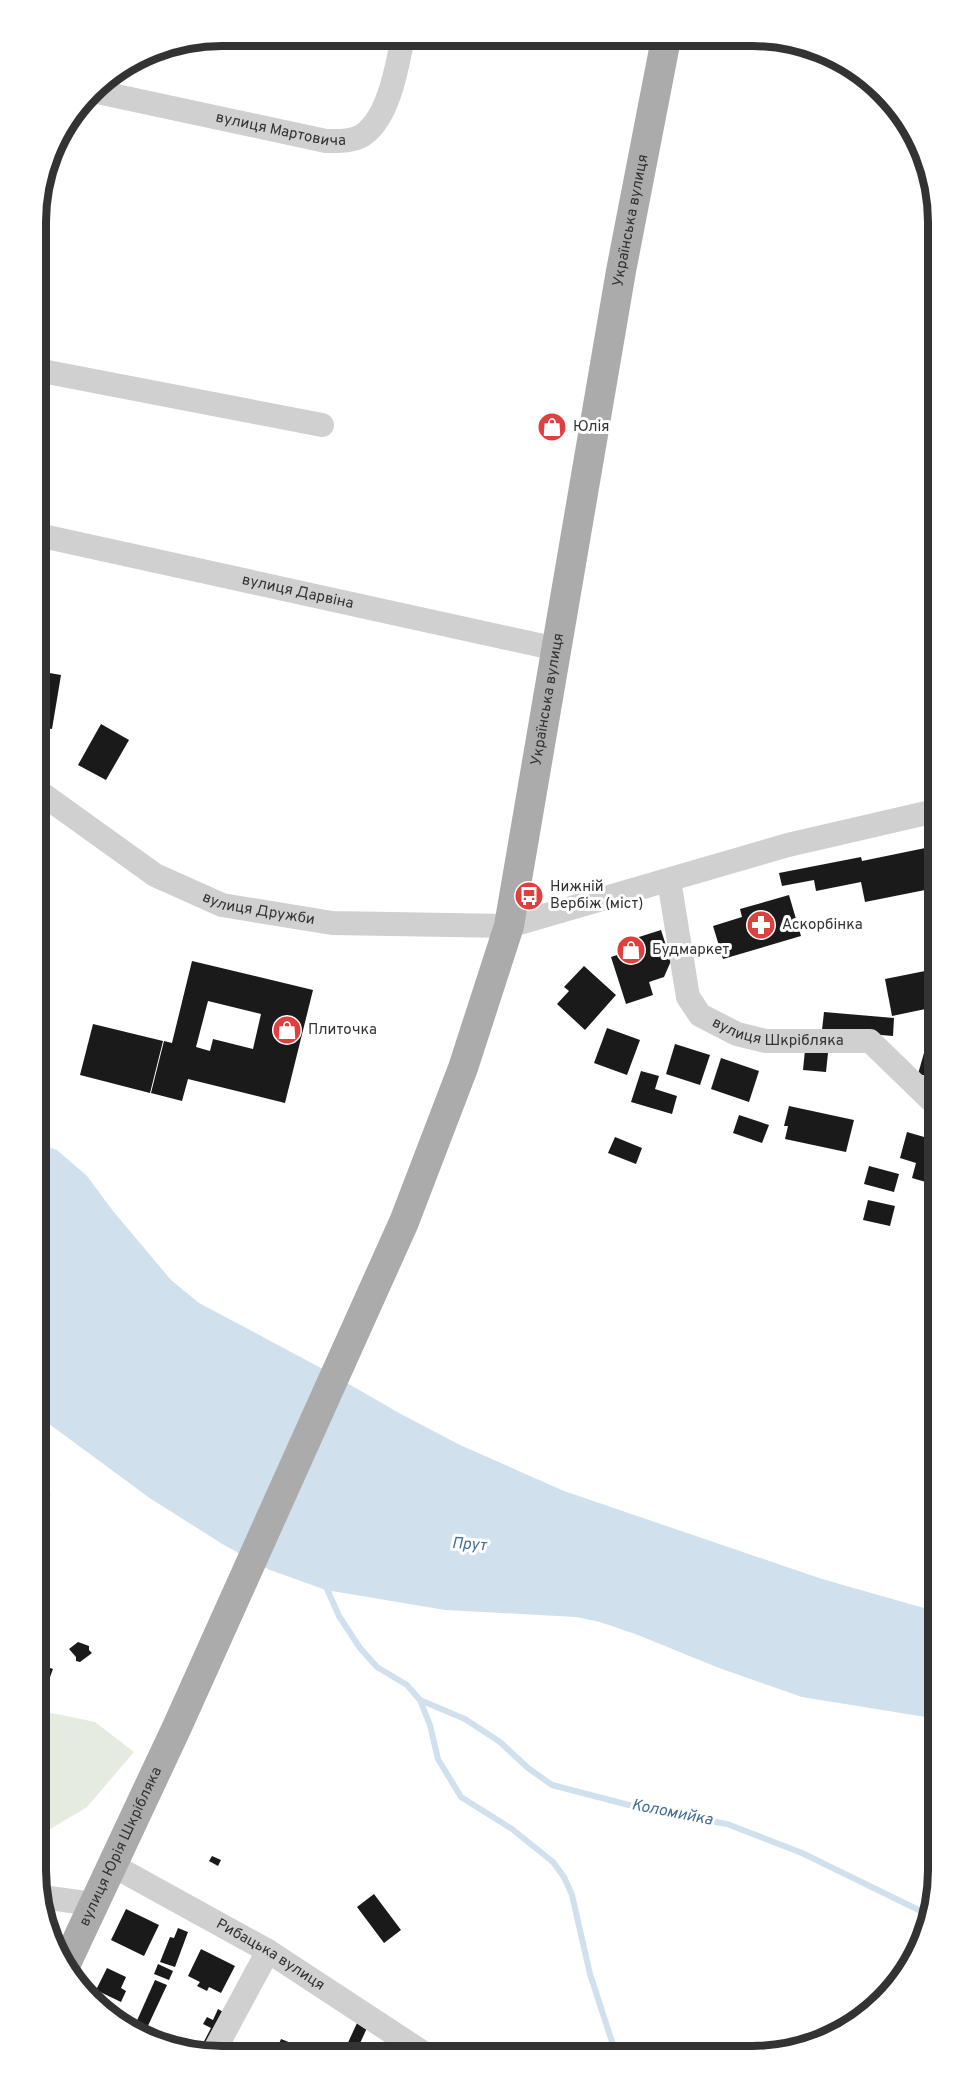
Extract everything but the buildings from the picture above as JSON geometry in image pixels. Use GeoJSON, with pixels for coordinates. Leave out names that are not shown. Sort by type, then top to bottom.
{"type":"FeatureCollection","features":[{"type":"Feature","properties":{"kind":"main road","name":"Українська вулиця"},"geometry":{"type":"LineString","coordinates":[[404,1222],[463,1068],[509,926],[619,283],[662,47]]}},
{"type":"Feature","properties":{"kind":"main road","name":"вулиця Юрія Шкрібляка"},"geometry":{"type":"LineString","coordinates":[[69,1956],[177,1727],[404,1222]]}},
{"type":"Feature","properties":{"kind":"street","name":"вулиця Мартовича"},"geometry":{"type":"LineString","coordinates":[[103,93],[326,141],[344,141],[361,136],[376,124],[385,106],[400,47]]}},
{"type":"Feature","properties":{"kind":"street"},"geometry":{"type":"LineString","coordinates":[[47,372],[322,425]]}},
{"type":"Feature","properties":{"kind":"street","name":"вулиця Дарвіна"},"geometry":{"type":"LineString","coordinates":[[47,537],[557,650]]}},
{"type":"Feature","properties":{"kind":"street","name":"вулиця Дружби"},"geometry":{"type":"LineString","coordinates":[[47,796],[155,875],[222,905],[332,923],[509,926]]}},
{"type":"Feature","properties":{"kind":"street"},"geometry":{"type":"LineString","coordinates":[[509,926],[788,845],[928,813]]}},
{"type":"Feature","properties":{"kind":"street","name":"вулиця Шкрібляка"},"geometry":{"type":"LineString","coordinates":[[669,880],[688,997],[700,1014],[737,1034],[766,1041],[870,1041],[928,1097]]}},
{"type":"Feature","properties":{"kind":"street","name":"Рибацька вулиця"},"geometry":{"type":"LineString","coordinates":[[111,1865],[268,1951],[413,2046]]}},
{"type":"Feature","properties":{"kind":"street"},"geometry":{"type":"LineString","coordinates":[[49,1898],[93,1904]]}},
{"type":"Feature","properties":{"kind":"street"},"geometry":{"type":"LineString","coordinates":[[217,2046],[268,1951]]}},
{"type":"Feature","properties":{"kind":"shaded area"},"geometry":{"type":"Polygon","coordinates":[[[47,1493],[51,1494],[47,1505],[47,1493]]]}},
{"type":"Feature","properties":{"kind":"shaded area"},"geometry":{"type":"Polygon","coordinates":[[[47,1712],[95,1722],[134,1752],[87,1807],[47,1831],[47,1712]]]}},
{"type":"Feature","properties":{"kind":"water","name":"Прут"},"geometry":{"type":"Polygon","coordinates":[[[47,1146],[57,1150],[87,1176],[171,1280],[199,1303],[321,1368],[399,1413],[460,1445],[564,1491],[822,1579],[928,1609],[928,1717],[802,1697],[600,1622],[576,1617],[445,1610],[326,1590],[270,1570],[224,1545],[151,1499],[47,1422],[47,1146]]]}},
{"type":"Feature","properties":{"kind":"waterway"},"geometry":{"type":"LineString","coordinates":[[324,1582],[339,1616],[360,1648],[377,1667],[407,1685],[420,1700],[430,1725],[438,1759],[461,1797],[512,1829],[553,1862],[564,1877],[572,1895],[590,1974],[613,2046]]}},
{"type":"Feature","properties":{"kind":"waterway","name":"Коломийка"},"geometry":{"type":"LineString","coordinates":[[420,1700],[465,1719],[500,1742],[528,1768],[552,1785],[648,1810],[727,1824],[802,1853],[923,1912]]}},
{"type":"Feature","properties":{"kind":"place","name":"Юлія"},"geometry":{"type":"Point","coordinates":[552,427]}},
{"type":"Feature","properties":{"kind":"place","name":"Нижній Вербіж (міст)"},"geometry":{"type":"Point","coordinates":[529,896]}},
{"type":"Feature","properties":{"kind":"place","name":"Аскорбінка"},"geometry":{"type":"Point","coordinates":[761,925]}},
{"type":"Feature","properties":{"kind":"place","name":"Будмаркет"},"geometry":{"type":"Point","coordinates":[631,950]}},
{"type":"Feature","properties":{"kind":"place","name":"Плиточка"},"geometry":{"type":"Point","coordinates":[287,1030]}}]}
